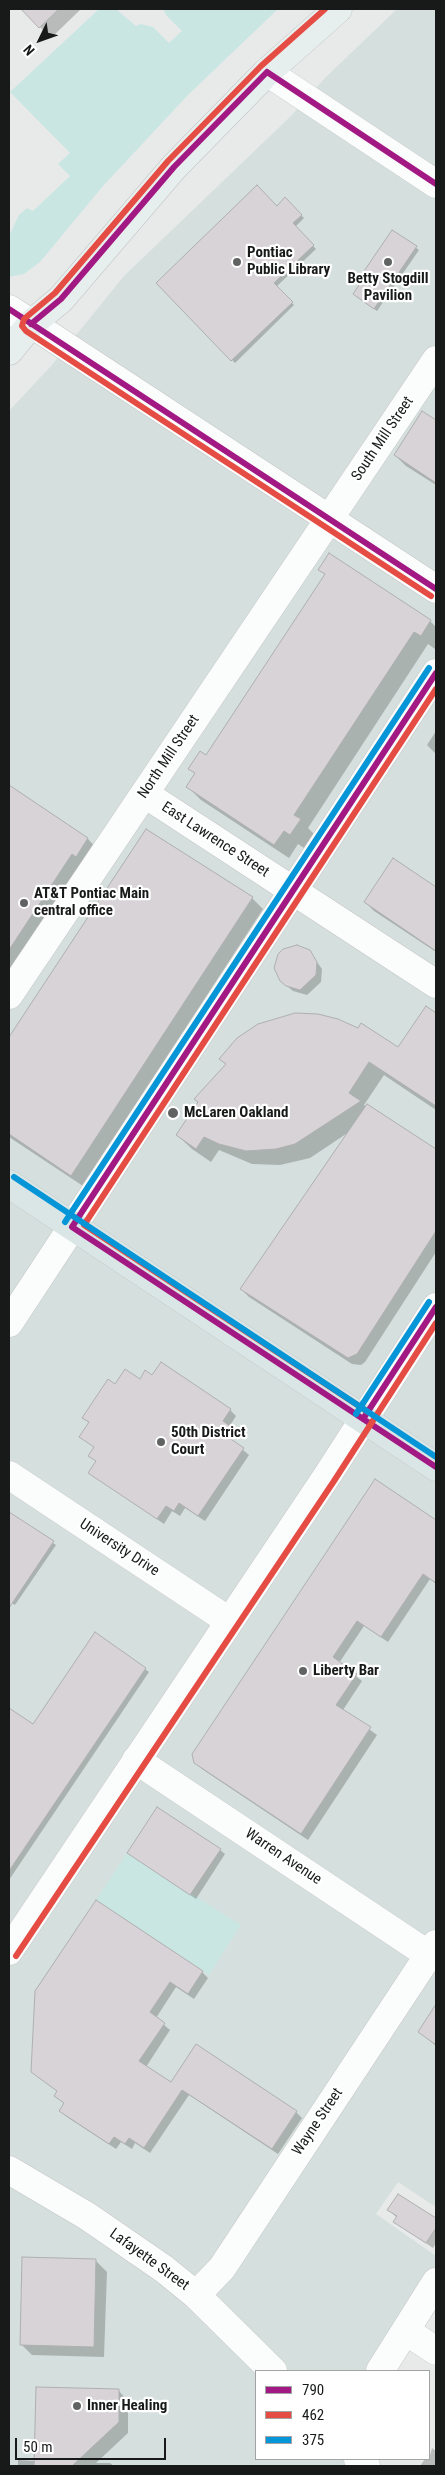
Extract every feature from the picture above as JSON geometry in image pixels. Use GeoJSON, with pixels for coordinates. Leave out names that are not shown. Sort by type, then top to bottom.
{"type":"FeatureCollection","features":[{"type":"Feature","properties":{"kind":"highway"},"geometry":{"type":"LineString","coordinates":[[9,1184],[436,1467]]}},
{"type":"Feature","properties":{"kind":"main road"},"geometry":{"type":"LineString","coordinates":[[9,351],[31,324],[61,299],[174,167],[267,72],[338,9]]}},
{"type":"Feature","properties":{"kind":"street"},"geometry":{"type":"LineString","coordinates":[[267,72],[436,184]]}},
{"type":"Feature","properties":{"kind":"street"},"geometry":{"type":"LineString","coordinates":[[9,309],[436,590]]}},
{"type":"Feature","properties":{"kind":"street","name":"South Mill Street"},"geometry":{"type":"LineString","coordinates":[[329,519],[436,360]]}},
{"type":"Feature","properties":{"kind":"street","name":"North Mill Street"},"geometry":{"type":"LineString","coordinates":[[9,995],[329,519]]}},
{"type":"Feature","properties":{"kind":"street"},"geometry":{"type":"LineString","coordinates":[[9,1322],[436,674]]}},
{"type":"Feature","properties":{"kind":"street","name":"East Lawrence Street"},"geometry":{"type":"LineString","coordinates":[[145,794],[436,984]]}},
{"type":"Feature","properties":{"kind":"street"},"geometry":{"type":"LineString","coordinates":[[9,1950],[230,1621],[436,1307]]}},
{"type":"Feature","properties":{"kind":"street","name":"University Drive"},"geometry":{"type":"LineString","coordinates":[[9,1475],[230,1621]]}},
{"type":"Feature","properties":{"kind":"street","name":"Warren Avenue"},"geometry":{"type":"LineString","coordinates":[[136,1760],[433,1949]]}},
{"type":"Feature","properties":{"kind":"street","name":"Wayne Street"},"geometry":{"type":"LineString","coordinates":[[196,2295],[222,2268],[433,1949]]}},
{"type":"Feature","properties":{"kind":"street","name":"Lafayette Street"},"geometry":{"type":"LineString","coordinates":[[9,2170],[124,2240],[196,2295],[272,2370]]}},
{"type":"Feature","properties":{"kind":"street"},"geometry":{"type":"LineString","coordinates":[[381,2370],[436,2282]]}},
{"type":"Feature","properties":{"kind":"street"},"geometry":{"type":"LineString","coordinates":[[406,2331],[436,2351]]}},
{"type":"Feature","properties":{"kind":"shaded area"},"geometry":{"type":"Polygon","coordinates":[[[99,9],[116,9],[136,26],[141,24],[153,27],[169,43],[182,31],[167,16],[163,9],[278,9],[188,95],[103,186],[40,262],[24,274],[9,277],[9,236],[19,215],[27,208],[33,211],[70,176],[58,164],[70,153],[10,92],[99,9]]]}},
{"type":"Feature","properties":{"kind":"shaded area"},"geometry":{"type":"Polygon","coordinates":[[[397,9],[436,9],[436,2207],[398,2182],[376,2214],[436,2256],[436,2304],[397,2370],[255,2370],[255,2460],[378,2460],[382,2466],[9,2466],[9,411],[51,366],[124,276],[291,116],[326,77],[397,9]]]}},
{"type":"Feature","properties":{"kind":"shaded area"},"geometry":{"type":"Polygon","coordinates":[[[127,1853],[241,1925],[209,1975],[96,1900],[127,1853]]]}},
{"type":"Feature","properties":{"kind":"building"},"geometry":{"type":"Polygon","coordinates":[[[21,9],[59,9],[39,28],[21,9]]]}},
{"type":"Feature","properties":{"kind":"building","name":"Pontiac Public Library"},"geometry":{"type":"Polygon","coordinates":[[[257,185],[277,206],[285,197],[302,215],[293,223],[314,245],[274,283],[293,302],[231,361],[156,283],[257,185]]]}},
{"type":"Feature","properties":{"kind":"building","name":"Betty Stogdill Pavilion"},"geometry":{"type":"Polygon","coordinates":[[[392,230],[417,246],[374,309],[353,294],[363,279],[360,277],[392,230]]]}},
{"type":"Feature","properties":{"kind":"building"},"geometry":{"type":"Polygon","coordinates":[[[422,411],[436,420],[436,483],[394,455],[422,411]]]}},
{"type":"Feature","properties":{"kind":"building"},"geometry":{"type":"Polygon","coordinates":[[[329,553],[431,620],[421,636],[414,632],[294,815],[301,819],[290,835],[284,831],[274,845],[186,787],[195,773],[188,769],[200,751],[206,755],[325,574],[318,570],[329,553]]]}},
{"type":"Feature","properties":{"kind":"building","name":"AT&T Pontiac Main central office"},"geometry":{"type":"Polygon","coordinates":[[[9,785],[88,838],[76,857],[72,854],[9,950],[9,785]]]}},
{"type":"Feature","properties":{"kind":"building"},"geometry":{"type":"Polygon","coordinates":[[[146,829],[253,897],[71,1176],[9,1134],[9,1037],[146,829]]]}},
{"type":"Feature","properties":{"kind":"building"},"geometry":{"type":"Polygon","coordinates":[[[393,858],[436,887],[436,951],[364,902],[393,858]]]}},
{"type":"Feature","properties":{"kind":"building"},"geometry":{"type":"Polygon","coordinates":[[[297,945],[310,950],[317,962],[316,975],[300,990],[286,986],[280,981],[274,968],[278,954],[283,949],[297,945]]]}},
{"type":"Feature","properties":{"kind":"building"},"geometry":{"type":"Polygon","coordinates":[[[426,1006],[436,1013],[436,1106],[369,1062],[349,1093],[361,1101],[295,1144],[276,1149],[246,1151],[219,1144],[204,1137],[196,1149],[176,1135],[198,1102],[194,1099],[226,1064],[219,1059],[237,1038],[258,1024],[295,1013],[318,1014],[338,1019],[358,1028],[361,1023],[398,1047],[426,1006]]]}},
{"type":"Feature","properties":{"kind":"building"},"geometry":{"type":"Polygon","coordinates":[[[367,1104],[436,1149],[436,1231],[357,1354],[348,1358],[240,1289],[367,1104]]]}},
{"type":"Feature","properties":{"kind":"building","name":"50th District Court"},"geometry":{"type":"Polygon","coordinates":[[[161,1362],[231,1409],[223,1421],[230,1426],[225,1435],[244,1448],[198,1516],[179,1503],[174,1511],[166,1506],[157,1519],[88,1473],[96,1461],[88,1456],[94,1447],[79,1437],[89,1422],[82,1418],[108,1379],[115,1384],[125,1369],[140,1379],[145,1370],[152,1375],[161,1362]]]}},
{"type":"Feature","properties":{"kind":"building"},"geometry":{"type":"Polygon","coordinates":[[[375,1479],[436,1520],[436,1583],[423,1574],[381,1637],[357,1621],[333,1657],[357,1674],[336,1705],[371,1727],[301,1834],[194,1763],[192,1754],[375,1479]]]}},
{"type":"Feature","properties":{"kind":"building"},"geometry":{"type":"Polygon","coordinates":[[[9,1512],[54,1541],[9,1608],[9,1512]]]}},
{"type":"Feature","properties":{"kind":"building"},"geometry":{"type":"Polygon","coordinates":[[[95,1632],[146,1668],[9,1871],[9,1708],[33,1724],[95,1632]]]}},
{"type":"Feature","properties":{"kind":"building"},"geometry":{"type":"Polygon","coordinates":[[[157,1807],[221,1849],[190,1895],[127,1853],[157,1807]]]}},
{"type":"Feature","properties":{"kind":"building"},"geometry":{"type":"Polygon","coordinates":[[[96,1900],[203,1971],[188,1994],[170,1982],[150,2012],[165,2023],[139,2061],[171,2082],[196,2044],[297,2111],[272,2149],[182,2090],[144,2148],[129,2138],[125,2144],[114,2137],[109,2144],[59,2111],[64,2103],[54,2096],[57,2091],[31,2072],[35,1991],[96,1900]]]}},
{"type":"Feature","properties":{"kind":"building"},"geometry":{"type":"Polygon","coordinates":[[[436,2004],[436,2045],[418,2032],[436,2004]]]}},
{"type":"Feature","properties":{"kind":"building"},"geometry":{"type":"Polygon","coordinates":[[[398,2194],[436,2218],[436,2228],[426,2243],[393,2222],[397,2216],[387,2210],[398,2194]]]}},
{"type":"Feature","properties":{"kind":"building"},"geometry":{"type":"Polygon","coordinates":[[[22,2257],[96,2259],[94,2347],[20,2345],[22,2257]]]}},
{"type":"Feature","properties":{"kind":"building","name":"Inner Healing"},"geometry":{"type":"Polygon","coordinates":[[[36,2387],[119,2389],[119,2422],[72,2466],[34,2466],[36,2387]]]}},
{"type":"Feature","properties":{"kind":"transit line","name":"462"},"geometry":{"type":"LineString","coordinates":[[325,9],[261,66],[168,161],[55,293],[24,319],[22,326],[26,331],[431,596]]}},
{"type":"Feature","properties":{"kind":"transit line","name":"790"},"geometry":{"type":"LineString","coordinates":[[267,72],[436,184]]}},
{"type":"Feature","properties":{"kind":"transit line","name":"790"},"geometry":{"type":"LineString","coordinates":[[31,324],[61,299],[174,167],[267,72]]}},
{"type":"Feature","properties":{"kind":"transit line","name":"790"},"geometry":{"type":"LineString","coordinates":[[9,309],[436,589]]}},
{"type":"Feature","properties":{"kind":"transit line","name":"375"},"geometry":{"type":"LineString","coordinates":[[65,1222],[429,668]]}},
{"type":"Feature","properties":{"kind":"transit line","name":"790"},"geometry":{"type":"LineString","coordinates":[[72,1227],[436,673]]}},
{"type":"Feature","properties":{"kind":"transit line","name":"462"},"geometry":{"type":"LineString","coordinates":[[368,1412],[84,1225],[436,689]]}},
{"type":"Feature","properties":{"kind":"transit line","name":"375"},"geometry":{"type":"LineString","coordinates":[[14,1177],[436,1457]]}},
{"type":"Feature","properties":{"kind":"transit line","name":"790"},"geometry":{"type":"LineString","coordinates":[[72,1227],[436,1467]]}},
{"type":"Feature","properties":{"kind":"transit line","name":"375"},"geometry":{"type":"LineString","coordinates":[[356,1414],[429,1302]]}},
{"type":"Feature","properties":{"kind":"transit line","name":"790"},"geometry":{"type":"LineString","coordinates":[[363,1419],[436,1307]]}},
{"type":"Feature","properties":{"kind":"transit line","name":"462"},"geometry":{"type":"LineString","coordinates":[[16,1956],[334,1481],[436,1323]]}},
{"type":"Feature","properties":{"kind":"place","name":"Pontiac Public Library"},"geometry":{"type":"Point","coordinates":[237,262]}},
{"type":"Feature","properties":{"kind":"place","name":"Betty Stogdill Pavilion"},"geometry":{"type":"Point","coordinates":[388,262]}},
{"type":"Feature","properties":{"kind":"place","name":"AT&T Pontiac Main central office"},"geometry":{"type":"Point","coordinates":[24,903]}},
{"type":"Feature","properties":{"kind":"place","name":"McLaren Oakland"},"geometry":{"type":"Point","coordinates":[173,1113]}},
{"type":"Feature","properties":{"kind":"place","name":"50th District Court"},"geometry":{"type":"Point","coordinates":[161,1442]}},
{"type":"Feature","properties":{"kind":"place","name":"Liberty Bar"},"geometry":{"type":"Point","coordinates":[303,1671]}},
{"type":"Feature","properties":{"kind":"place","name":"Inner Healing"},"geometry":{"type":"Point","coordinates":[77,2406]}}]}
